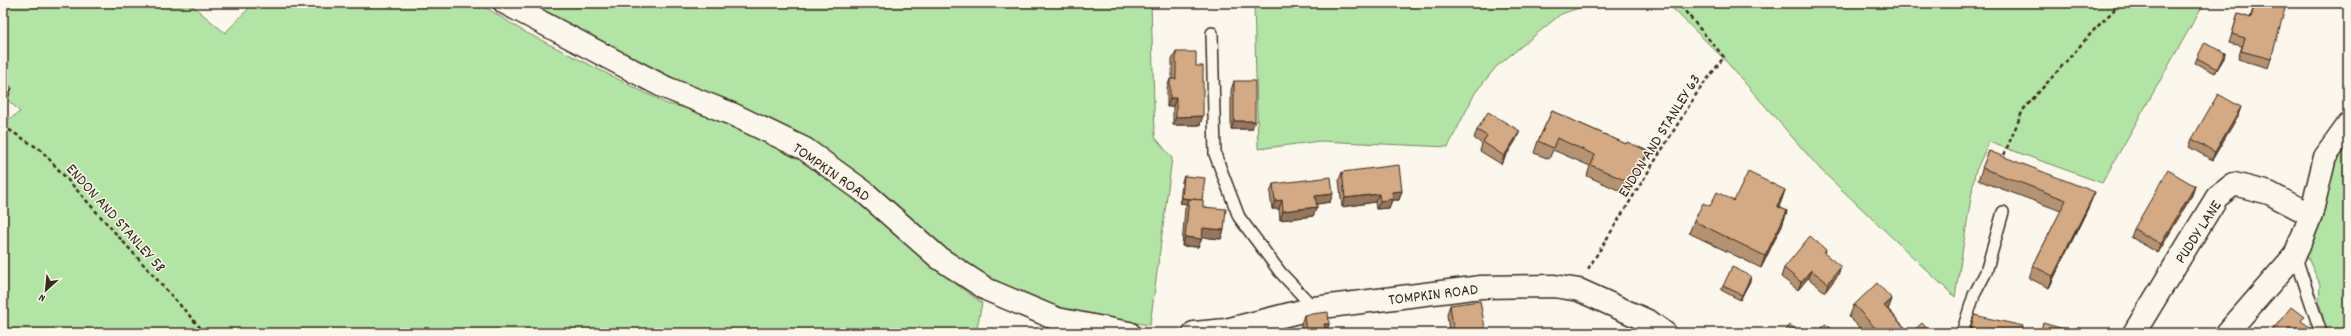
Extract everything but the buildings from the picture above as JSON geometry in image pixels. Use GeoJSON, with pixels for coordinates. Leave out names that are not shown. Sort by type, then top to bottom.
{"type":"FeatureCollection","features":[{"type":"Feature","properties":{"kind":"street","name":"TOMPKIN ROAD"},"geometry":{"type":"LineString","coordinates":[[504,3],[664,87],[732,114],[805,149],[863,191],[939,258],[988,290],[1057,319],[1129,333]]}},
{"type":"Feature","properties":{"kind":"street"},"geometry":{"type":"LineString","coordinates":[[2227,333],[2295,255],[2311,216],[2325,156],[2348,125]]}},
{"type":"Feature","properties":{"kind":"street","name":"PUDDY LANE"},"geometry":{"type":"LineString","coordinates":[[2134,333],[2217,197],[2234,184],[2269,193],[2311,216]]}},
{"type":"Feature","properties":{"kind":"street","name":"TOMPKIN ROAD"},"geometry":{"type":"LineString","coordinates":[[1194,333],[1226,330],[1314,308],[1481,287],[1554,286],[1579,290],[1650,322],[1665,333]]}},
{"type":"Feature","properties":{"kind":"lane"},"geometry":{"type":"LineString","coordinates":[[1212,33],[1215,154],[1239,217],[1280,272],[1314,308]]}},
{"type":"Feature","properties":{"kind":"lane"},"geometry":{"type":"LineString","coordinates":[[1962,333],[1974,295],[1986,272],[2003,212]]}},
{"type":"Feature","properties":{"kind":"lane"},"geometry":{"type":"LineString","coordinates":[[2295,255],[2321,333]]}},
{"type":"Feature","properties":{"kind":"path","name":"ENDON AND STANLEY 63"},"geometry":{"type":"LineString","coordinates":[[1579,290],[1589,267],[1697,93],[1724,57],[1678,3]]}},
{"type":"Feature","properties":{"kind":"path"},"geometry":{"type":"LineString","coordinates":[[2004,155],[2023,110],[2094,30],[2121,3]]}},
{"type":"Feature","properties":{"kind":"path","name":"ENDON AND STANLEY 58"},"geometry":{"type":"LineString","coordinates":[[3,126],[41,150],[205,333]]}},
{"type":"Feature","properties":{"kind":"green space"},"geometry":{"type":"Polygon","coordinates":[[[3,3],[189,3],[225,33],[254,3],[479,3],[523,31],[667,104],[692,109],[801,159],[867,205],[937,270],[982,303],[976,333],[3,333],[3,123],[20,112],[3,95],[3,3]]]}},
{"type":"Feature","properties":{"kind":"green space"},"geometry":{"type":"Polygon","coordinates":[[[528,3],[1151,3],[1155,137],[1172,158],[1150,325],[1072,315],[1011,291],[938,248],[866,182],[799,134],[697,90],[528,3]]]}},
{"type":"Feature","properties":{"kind":"green space"},"geometry":{"type":"Polygon","coordinates":[[[1254,3],[1594,3],[1561,14],[1496,67],[1475,93],[1448,147],[1320,141],[1258,149],[1254,3]]]}},
{"type":"Feature","properties":{"kind":"green space"},"geometry":{"type":"Polygon","coordinates":[[[1667,3],[2204,3],[2102,183],[1989,142],[1975,173],[1955,297],[1821,170],[1724,59],[1667,3]]]}},
{"type":"Feature","properties":{"kind":"green space"},"geometry":{"type":"Polygon","coordinates":[[[2348,142],[2348,333],[2327,333],[2319,302],[2320,284],[2306,254],[2335,157],[2348,142]]]}}]}
